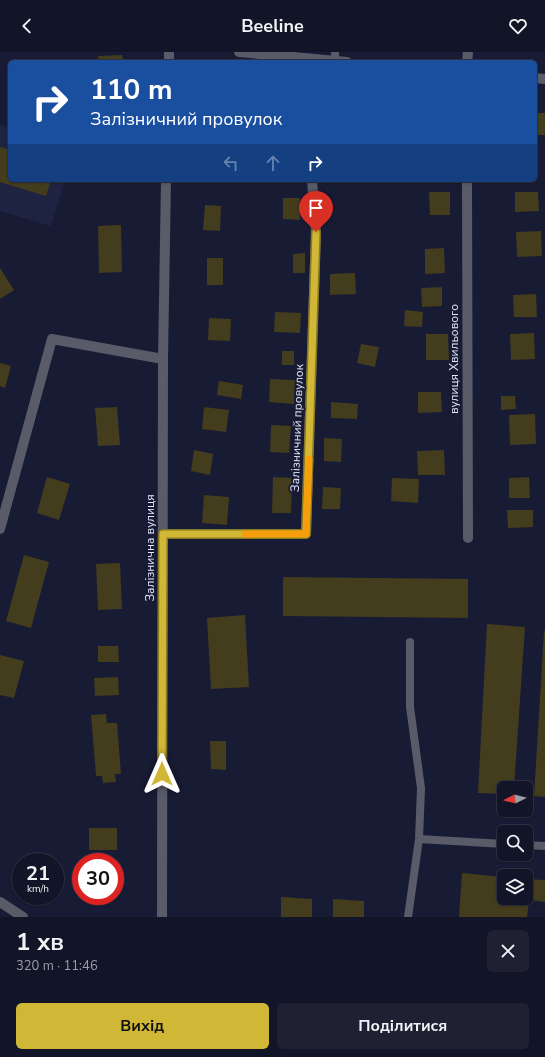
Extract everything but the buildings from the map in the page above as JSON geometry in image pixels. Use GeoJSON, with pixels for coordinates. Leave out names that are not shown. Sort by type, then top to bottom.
{"type":"FeatureCollection","features":[{"type":"Feature","properties":{"kind":"street"},"geometry":{"type":"LineString","coordinates":[[239,52],[306,60],[335,56]]}},
{"type":"Feature","properties":{"kind":"street","name":"Залізнична вулиця"},"geometry":{"type":"LineString","coordinates":[[162,917],[163,359],[166,182]]}},
{"type":"Feature","properties":{"kind":"street","name":"Залізничний провулок"},"geometry":{"type":"LineString","coordinates":[[163,534],[306,534],[316,232],[312,182]]}},
{"type":"Feature","properties":{"kind":"street","name":"вулиця Хвильового"},"geometry":{"type":"LineString","coordinates":[[467,182],[468,538]]}},
{"type":"Feature","properties":{"kind":"street"},"geometry":{"type":"LineString","coordinates":[[0,530],[52,339],[163,359]]}},
{"type":"Feature","properties":{"kind":"street"},"geometry":{"type":"LineString","coordinates":[[0,902],[23,917]]}},
{"type":"Feature","properties":{"kind":"lane"},"geometry":{"type":"LineString","coordinates":[[408,917],[419,839],[420,788],[410,707],[410,642]]}},
{"type":"Feature","properties":{"kind":"lane"},"geometry":{"type":"LineString","coordinates":[[419,839],[497,844]]}},
{"type":"Feature","properties":{"kind":"lane"},"geometry":{"type":"LineString","coordinates":[[533,845],[545,846]]}},
{"type":"Feature","properties":{"kind":"shaded area"},"geometry":{"type":"Polygon","coordinates":[[[0,125],[8,127],[8,182],[64,182],[51,226],[0,211],[0,125]]]}},
{"type":"Feature","properties":{"kind":"slow traffic"},"geometry":{"type":"LineString","coordinates":[[245,534],[306,534],[309,459]]}},
{"type":"Feature","properties":{"kind":"route"},"geometry":{"type":"LineString","coordinates":[[162,774],[163,534],[306,534],[316,232]]}}]}
